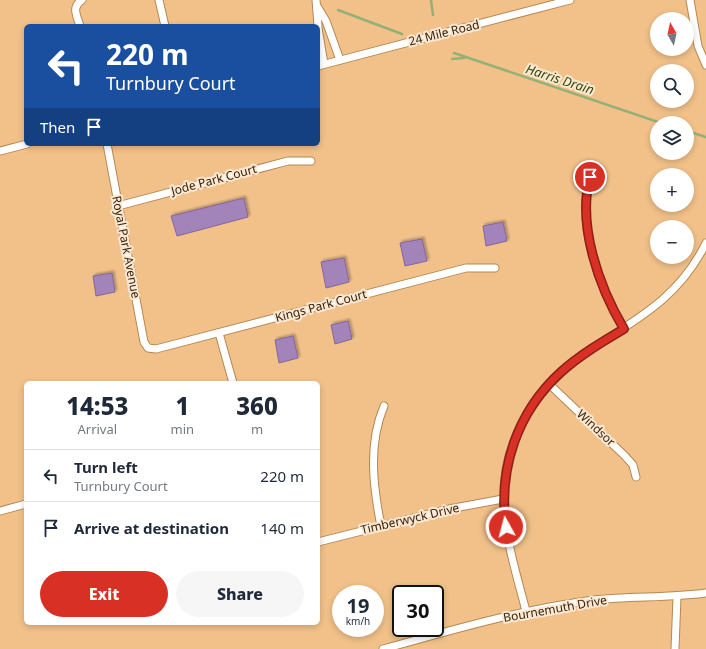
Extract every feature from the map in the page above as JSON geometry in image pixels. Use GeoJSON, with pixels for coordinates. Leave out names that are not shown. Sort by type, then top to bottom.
{"type":"FeatureCollection","features":[{"type":"Feature","properties":{"kind":"street"},"geometry":{"type":"LineString","coordinates":[[79,24],[75,10],[77,3],[82,0]]}},
{"type":"Feature","properties":{"kind":"street"},"geometry":{"type":"LineString","coordinates":[[159,0],[165,24]]}},
{"type":"Feature","properties":{"kind":"street","name":"24 Mile Road"},"geometry":{"type":"LineString","coordinates":[[321,65],[570,0]]}},
{"type":"Feature","properties":{"kind":"street"},"geometry":{"type":"LineString","coordinates":[[690,0],[698,46],[706,65]]}},
{"type":"Feature","properties":{"kind":"street"},"geometry":{"type":"LineString","coordinates":[[316,3],[326,21],[340,60]]}},
{"type":"Feature","properties":{"kind":"street"},"geometry":{"type":"LineString","coordinates":[[316,3],[318,24]]}},
{"type":"Feature","properties":{"kind":"street"},"geometry":{"type":"LineString","coordinates":[[320,52],[321,65]]}},
{"type":"Feature","properties":{"kind":"street"},"geometry":{"type":"LineString","coordinates":[[0,151],[24,145]]}},
{"type":"Feature","properties":{"kind":"street","name":"Royal Park Avenue"},"geometry":{"type":"LineString","coordinates":[[107,146],[144,342],[148,348]]}},
{"type":"Feature","properties":{"kind":"street","name":"Jode Park Court"},"geometry":{"type":"LineString","coordinates":[[118,206],[288,161],[311,160]]}},
{"type":"Feature","properties":{"kind":"street"},"geometry":{"type":"LineString","coordinates":[[590,177],[586,201],[592,252],[606,294],[624,329]]}},
{"type":"Feature","properties":{"kind":"street"},"geometry":{"type":"LineString","coordinates":[[526,611],[511,553],[504,499],[506,470],[517,432],[534,402],[549,384],[577,359],[646,314],[672,292],[696,262],[706,243]]}},
{"type":"Feature","properties":{"kind":"street","name":"Kings Park Court"},"geometry":{"type":"LineString","coordinates":[[148,348],[156,349],[466,268],[495,268]]}},
{"type":"Feature","properties":{"kind":"street"},"geometry":{"type":"LineString","coordinates":[[219,333],[232,381]]}},
{"type":"Feature","properties":{"kind":"street","name":"Windsor"},"geometry":{"type":"LineString","coordinates":[[549,384],[624,454],[633,465],[636,477]]}},
{"type":"Feature","properties":{"kind":"street"},"geometry":{"type":"LineString","coordinates":[[381,526],[374,486],[373,460],[377,426],[384,406]]}},
{"type":"Feature","properties":{"kind":"street","name":"Timberwyck Drive"},"geometry":{"type":"LineString","coordinates":[[320,541],[449,509],[504,499]]}},
{"type":"Feature","properties":{"kind":"street"},"geometry":{"type":"LineString","coordinates":[[0,511],[24,505]]}},
{"type":"Feature","properties":{"kind":"street","name":"Bournemuth Drive"},"geometry":{"type":"LineString","coordinates":[[383,649],[410,646],[526,611],[594,600],[677,597],[706,593]]}},
{"type":"Feature","properties":{"kind":"street"},"geometry":{"type":"LineString","coordinates":[[675,649],[677,597]]}},
{"type":"Feature","properties":{"kind":"building"},"geometry":{"type":"Polygon","coordinates":[[[244,198],[248,217],[177,236],[171,216],[244,198]]]}},
{"type":"Feature","properties":{"kind":"building"},"geometry":{"type":"Polygon","coordinates":[[[503,222],[507,241],[486,246],[483,226],[503,222]]]}},
{"type":"Feature","properties":{"kind":"building"},"geometry":{"type":"Polygon","coordinates":[[[422,239],[427,261],[405,266],[400,243],[422,239]]]}},
{"type":"Feature","properties":{"kind":"building"},"geometry":{"type":"Polygon","coordinates":[[[344,258],[349,282],[326,288],[321,262],[344,258]]]}},
{"type":"Feature","properties":{"kind":"building"},"geometry":{"type":"Polygon","coordinates":[[[112,273],[115,292],[96,296],[93,276],[112,273]]]}},
{"type":"Feature","properties":{"kind":"building"},"geometry":{"type":"Polygon","coordinates":[[[348,321],[352,339],[335,344],[331,325],[348,321]]]}},
{"type":"Feature","properties":{"kind":"building"},"geometry":{"type":"Polygon","coordinates":[[[293,336],[298,358],[279,363],[275,340],[293,336]]]}},
{"type":"Feature","properties":{"kind":"waterway"},"geometry":{"type":"LineString","coordinates":[[431,0],[433,15]]}},
{"type":"Feature","properties":{"kind":"waterway","name":"Harris Drain"},"geometry":{"type":"LineString","coordinates":[[338,10],[402,34]]}},
{"type":"Feature","properties":{"kind":"waterway","name":"Harris Drain"},"geometry":{"type":"LineString","coordinates":[[454,53],[650,119]]}},
{"type":"Feature","properties":{"kind":"waterway","name":"Harris Drain"},"geometry":{"type":"LineString","coordinates":[[452,59],[464,58]]}},
{"type":"Feature","properties":{"kind":"waterway","name":"Harris Drain"},"geometry":{"type":"LineString","coordinates":[[694,133],[706,137]]}},
{"type":"Feature","properties":{"kind":"route"},"geometry":{"type":"LineString","coordinates":[[506,527],[504,513],[506,470],[511,449],[525,416],[534,402],[561,372],[577,359],[624,329],[613,311],[592,252],[586,212],[587,189],[590,177]]}}]}
